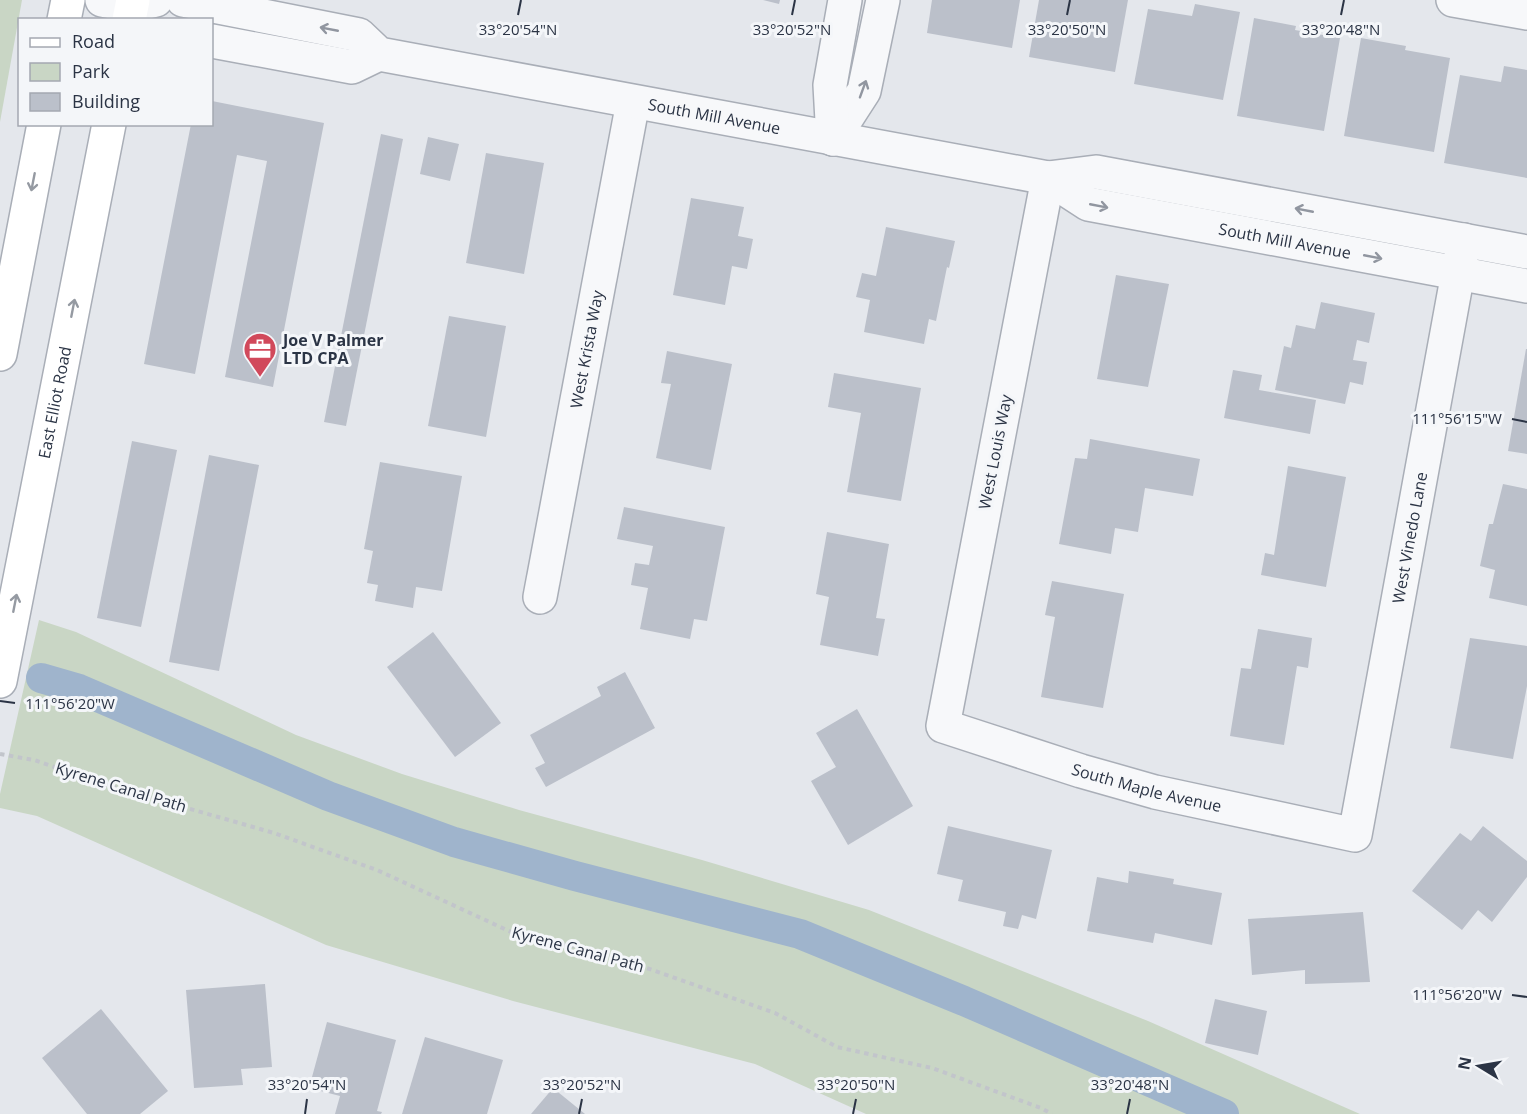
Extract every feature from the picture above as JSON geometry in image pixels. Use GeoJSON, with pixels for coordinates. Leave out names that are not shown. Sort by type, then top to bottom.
{"type":"FeatureCollection","features":[{"type":"Feature","properties":{"kind":"main road"},"geometry":{"type":"LineString","coordinates":[[64,18],[68,0]]}},
{"type":"Feature","properties":{"kind":"main road"},"geometry":{"type":"LineString","coordinates":[[0,354],[44,126]]}},
{"type":"Feature","properties":{"kind":"main road","name":"East Elliot Road"},"geometry":{"type":"LineString","coordinates":[[0,681],[109,126]]}},
{"type":"Feature","properties":{"kind":"street"},"geometry":{"type":"LineString","coordinates":[[183,0],[359,35],[379,54],[352,67],[213,41]]}},
{"type":"Feature","properties":{"kind":"street"},"geometry":{"type":"LineString","coordinates":[[833,139],[830,85],[845,0]]}},
{"type":"Feature","properties":{"kind":"street"},"geometry":{"type":"LineString","coordinates":[[833,139],[864,92],[883,0]]}},
{"type":"Feature","properties":{"kind":"street"},"geometry":{"type":"LineString","coordinates":[[1453,0],[1527,13]]}},
{"type":"Feature","properties":{"kind":"street","name":"South Mill Avenue"},"geometry":{"type":"LineString","coordinates":[[379,54],[1048,178],[1096,172],[1527,252]]}},
{"type":"Feature","properties":{"kind":"street","name":"West Krista Way"},"geometry":{"type":"LineString","coordinates":[[540,597],[633,102]]}},
{"type":"Feature","properties":{"kind":"street","name":"South Mill Avenue"},"geometry":{"type":"LineString","coordinates":[[1048,178],[1088,204],[1527,286]]}},
{"type":"Feature","properties":{"kind":"street","name":"West Louis Way"},"geometry":{"type":"LineString","coordinates":[[943,726],[1048,178]]}},
{"type":"Feature","properties":{"kind":"street","name":"West Vinedo Lane"},"geometry":{"type":"LineString","coordinates":[[1355,835],[1464,240]]}},
{"type":"Feature","properties":{"kind":"street","name":"South Maple Avenue"},"geometry":{"type":"LineString","coordinates":[[943,726],[1081,771],[1155,792],[1355,835]]}},
{"type":"Feature","properties":{"kind":"path","name":"Kyrene Canal Path"},"geometry":{"type":"LineString","coordinates":[[0,754],[34,760],[107,785],[274,833],[377,870],[522,937],[595,950],[775,1013],[837,1047],[932,1068],[1052,1114]]}},
{"type":"Feature","properties":{"kind":"green space"},"geometry":{"type":"Polygon","coordinates":[[[0,0],[22,0],[18,18],[0,122],[0,0]]]}},
{"type":"Feature","properties":{"kind":"green space"},"geometry":{"type":"Polygon","coordinates":[[[39,620],[76,632],[296,735],[402,774],[519,810],[702,860],[869,910],[1148,1021],[1360,1114],[866,1114],[755,1064],[513,1001],[326,945],[37,816],[0,808],[0,794],[39,620]]]}},
{"type":"Feature","properties":{"kind":"building"},"geometry":{"type":"Polygon","coordinates":[[[763,0],[780,0],[779,4],[763,0]]]}},
{"type":"Feature","properties":{"kind":"building"},"geometry":{"type":"Polygon","coordinates":[[[932,0],[1020,0],[1012,48],[927,33],[932,0]]]}},
{"type":"Feature","properties":{"kind":"building"},"geometry":{"type":"Polygon","coordinates":[[[1039,0],[1128,0],[1115,72],[1029,57],[1039,0]]]}},
{"type":"Feature","properties":{"kind":"building"},"geometry":{"type":"Polygon","coordinates":[[[1195,4],[1240,12],[1223,100],[1134,84],[1148,9],[1192,16],[1195,4]]]}},
{"type":"Feature","properties":{"kind":"building"},"geometry":{"type":"Polygon","coordinates":[[[1254,18],[1296,26],[1295,30],[1340,38],[1324,131],[1237,116],[1254,18]]]}},
{"type":"Feature","properties":{"kind":"building"},"geometry":{"type":"Polygon","coordinates":[[[1361,38],[1406,46],[1405,50],[1450,58],[1434,152],[1344,136],[1361,38]]]}},
{"type":"Feature","properties":{"kind":"building"},"geometry":{"type":"Polygon","coordinates":[[[1504,66],[1527,70],[1527,178],[1444,163],[1460,75],[1501,82],[1504,66]]]}},
{"type":"Feature","properties":{"kind":"building"},"geometry":{"type":"Polygon","coordinates":[[[213,101],[324,123],[273,387],[225,377],[267,161],[237,155],[195,374],[144,364],[191,126],[213,126],[213,101]]]}},
{"type":"Feature","properties":{"kind":"building"},"geometry":{"type":"Polygon","coordinates":[[[381,134],[403,139],[346,426],[324,422],[381,134]]]}},
{"type":"Feature","properties":{"kind":"building"},"geometry":{"type":"Polygon","coordinates":[[[428,137],[459,144],[450,181],[420,174],[428,137]]]}},
{"type":"Feature","properties":{"kind":"building"},"geometry":{"type":"Polygon","coordinates":[[[486,153],[544,163],[524,274],[466,263],[486,153]]]}},
{"type":"Feature","properties":{"kind":"building"},"geometry":{"type":"Polygon","coordinates":[[[691,198],[744,207],[738,236],[753,239],[747,269],[732,266],[725,305],[673,295],[691,198]]]}},
{"type":"Feature","properties":{"kind":"building"},"geometry":{"type":"Polygon","coordinates":[[[886,227],[955,241],[936,321],[929,319],[924,344],[864,332],[870,300],[856,297],[862,273],[876,276],[886,227]]]}},
{"type":"Feature","properties":{"kind":"building"},"geometry":{"type":"Polygon","coordinates":[[[1116,275],[1169,284],[1148,387],[1097,379],[1116,275]]]}},
{"type":"Feature","properties":{"kind":"building"},"geometry":{"type":"Polygon","coordinates":[[[1321,302],[1375,313],[1369,343],[1357,340],[1353,360],[1367,362],[1363,385],[1350,382],[1345,404],[1275,390],[1284,346],[1291,348],[1296,325],[1315,329],[1321,302]]]}},
{"type":"Feature","properties":{"kind":"building"},"geometry":{"type":"Polygon","coordinates":[[[449,316],[506,326],[486,437],[428,426],[449,316]]]}},
{"type":"Feature","properties":{"kind":"building"},"geometry":{"type":"Polygon","coordinates":[[[1527,349],[1527,454],[1508,451],[1527,349]]]}},
{"type":"Feature","properties":{"kind":"building"},"geometry":{"type":"Polygon","coordinates":[[[667,351],[732,364],[711,470],[656,458],[671,384],[661,383],[667,351]]]}},
{"type":"Feature","properties":{"kind":"building"},"geometry":{"type":"Polygon","coordinates":[[[1233,370],[1262,375],[1259,390],[1316,400],[1310,434],[1224,418],[1233,370]]]}},
{"type":"Feature","properties":{"kind":"building"},"geometry":{"type":"Polygon","coordinates":[[[834,373],[921,388],[901,501],[847,492],[861,413],[828,407],[834,373]]]}},
{"type":"Feature","properties":{"kind":"building"},"geometry":{"type":"Polygon","coordinates":[[[1090,439],[1200,459],[1193,496],[1145,488],[1138,532],[1115,528],[1111,554],[1059,544],[1075,458],[1087,459],[1090,439]]]}},
{"type":"Feature","properties":{"kind":"building"},"geometry":{"type":"Polygon","coordinates":[[[132,441],[177,450],[141,627],[97,618],[132,441]]]}},
{"type":"Feature","properties":{"kind":"building"},"geometry":{"type":"Polygon","coordinates":[[[209,455],[259,465],[219,671],[169,662],[209,455]]]}},
{"type":"Feature","properties":{"kind":"building"},"geometry":{"type":"Polygon","coordinates":[[[380,462],[462,476],[442,591],[416,587],[413,608],[375,601],[378,585],[367,583],[373,551],[364,549],[380,462]]]}},
{"type":"Feature","properties":{"kind":"building"},"geometry":{"type":"Polygon","coordinates":[[[1288,466],[1346,477],[1326,587],[1261,575],[1265,553],[1274,555],[1288,466]]]}},
{"type":"Feature","properties":{"kind":"building"},"geometry":{"type":"Polygon","coordinates":[[[1503,484],[1527,489],[1527,606],[1489,598],[1495,570],[1480,566],[1489,524],[1493,524],[1503,484]]]}},
{"type":"Feature","properties":{"kind":"building"},"geometry":{"type":"Polygon","coordinates":[[[624,507],[725,527],[707,621],[694,619],[690,639],[640,629],[648,588],[631,585],[635,563],[649,565],[653,546],[617,539],[624,507]]]}},
{"type":"Feature","properties":{"kind":"building"},"geometry":{"type":"Polygon","coordinates":[[[827,532],[889,544],[876,618],[885,619],[878,656],[820,645],[829,597],[816,594],[827,532]]]}},
{"type":"Feature","properties":{"kind":"building"},"geometry":{"type":"Polygon","coordinates":[[[1052,581],[1124,594],[1103,708],[1041,697],[1055,617],[1045,615],[1052,581]]]}},
{"type":"Feature","properties":{"kind":"building"},"geometry":{"type":"Polygon","coordinates":[[[1258,629],[1312,638],[1308,668],[1297,666],[1284,745],[1230,736],[1241,668],[1251,669],[1258,629]]]}},
{"type":"Feature","properties":{"kind":"building"},"geometry":{"type":"Polygon","coordinates":[[[433,632],[501,723],[455,757],[387,667],[433,632]]]}},
{"type":"Feature","properties":{"kind":"building"},"geometry":{"type":"Polygon","coordinates":[[[1470,638],[1527,646],[1527,686],[1513,759],[1450,748],[1470,638]]]}},
{"type":"Feature","properties":{"kind":"building"},"geometry":{"type":"Polygon","coordinates":[[[625,672],[655,728],[546,787],[535,768],[545,763],[530,735],[601,696],[597,687],[625,672]]]}},
{"type":"Feature","properties":{"kind":"building"},"geometry":{"type":"Polygon","coordinates":[[[857,709],[913,806],[848,845],[811,781],[836,767],[816,733],[857,709]]]}},
{"type":"Feature","properties":{"kind":"building"},"geometry":{"type":"Polygon","coordinates":[[[948,826],[1052,850],[1036,919],[1022,915],[1018,929],[1003,926],[1006,912],[958,901],[963,880],[937,874],[948,826]]]}},
{"type":"Feature","properties":{"kind":"building"},"geometry":{"type":"Polygon","coordinates":[[[1483,826],[1527,861],[1527,877],[1492,922],[1478,910],[1462,930],[1412,891],[1460,833],[1471,841],[1483,826]]]}},
{"type":"Feature","properties":{"kind":"building"},"geometry":{"type":"Polygon","coordinates":[[[1129,871],[1174,879],[1173,884],[1222,893],[1212,945],[1155,933],[1153,943],[1087,931],[1097,877],[1128,883],[1129,871]]]}},
{"type":"Feature","properties":{"kind":"building"},"geometry":{"type":"Polygon","coordinates":[[[1363,912],[1370,982],[1305,984],[1305,970],[1252,975],[1248,919],[1363,912]]]}},
{"type":"Feature","properties":{"kind":"building"},"geometry":{"type":"Polygon","coordinates":[[[265,984],[272,1067],[241,1069],[243,1085],[194,1088],[186,990],[265,984]]]}},
{"type":"Feature","properties":{"kind":"building"},"geometry":{"type":"Polygon","coordinates":[[[1215,999],[1267,1011],[1258,1055],[1205,1043],[1215,999]]]}},
{"type":"Feature","properties":{"kind":"building"},"geometry":{"type":"Polygon","coordinates":[[[101,1009],[168,1091],[140,1114],[87,1114],[42,1058],[101,1009]]]}},
{"type":"Feature","properties":{"kind":"building"},"geometry":{"type":"Polygon","coordinates":[[[327,1022],[396,1040],[377,1111],[382,1112],[381,1114],[335,1114],[340,1096],[309,1088],[327,1022]]]}},
{"type":"Feature","properties":{"kind":"building"},"geometry":{"type":"Polygon","coordinates":[[[425,1037],[503,1060],[487,1114],[402,1114],[425,1037]]]}},
{"type":"Feature","properties":{"kind":"building"},"geometry":{"type":"Polygon","coordinates":[[[553,1088],[585,1114],[531,1114],[553,1088]]]}},
{"type":"Feature","properties":{"kind":"waterway"},"geometry":{"type":"LineString","coordinates":[[41,678],[79,689],[328,796],[454,842],[800,934],[964,1001],[1224,1114]]}},
{"type":"Feature","properties":{"kind":"place","name":"Joe V Palmer LTD CPA"},"geometry":{"type":"Point","coordinates":[260,378]}}]}
